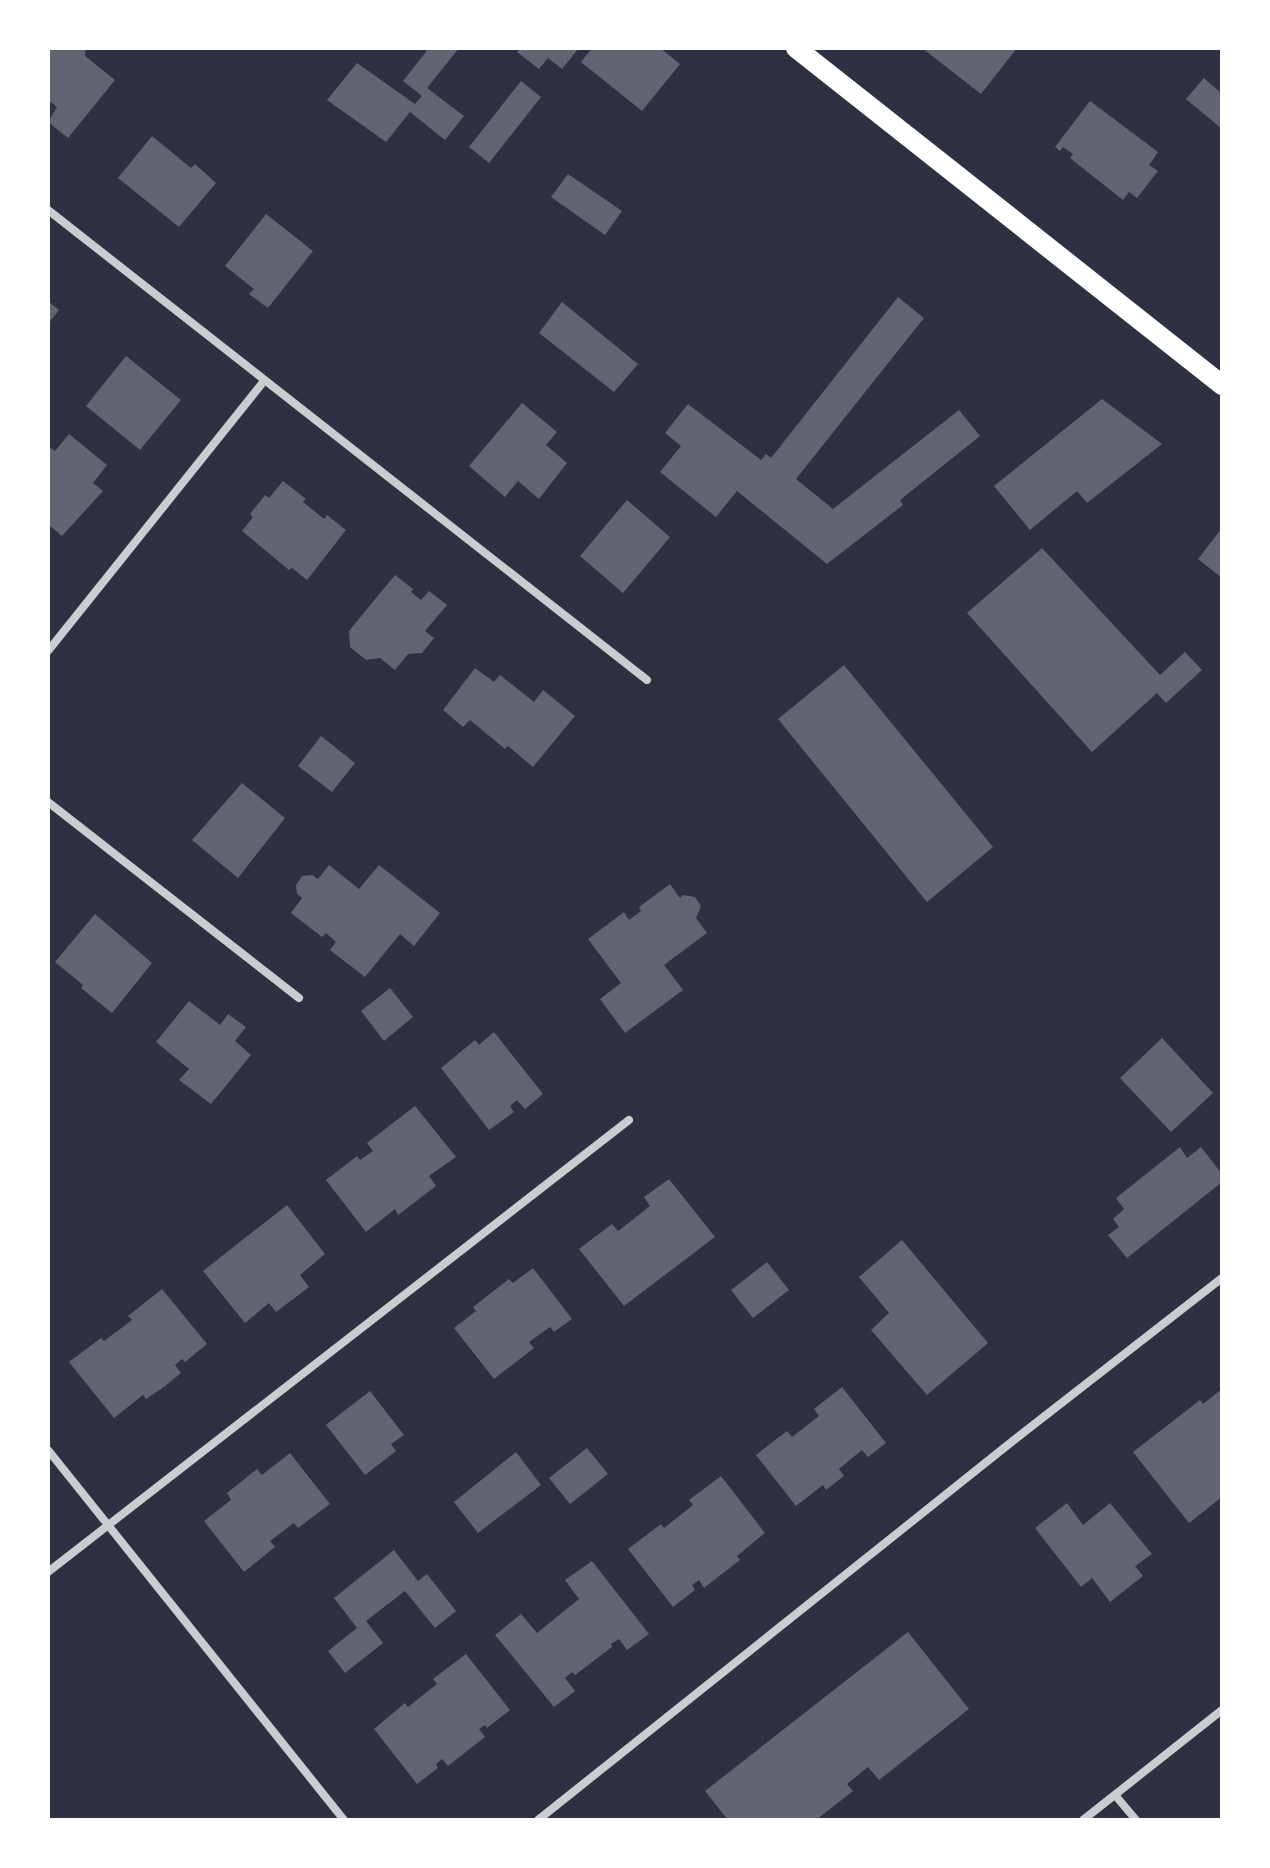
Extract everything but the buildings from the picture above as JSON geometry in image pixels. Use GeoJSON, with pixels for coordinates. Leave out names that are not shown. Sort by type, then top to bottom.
{"type":"FeatureCollection","features":[{"type":"Feature","properties":{"kind":"main road"},"geometry":{"type":"LineString","coordinates":[[796,48],[1222,385]]}},
{"type":"Feature","properties":{"kind":"street"},"geometry":{"type":"LineString","coordinates":[[48,210],[647,680]]}},
{"type":"Feature","properties":{"kind":"street"},"geometry":{"type":"LineString","coordinates":[[48,651],[264,381]]}},
{"type":"Feature","properties":{"kind":"street"},"geometry":{"type":"LineString","coordinates":[[48,802],[299,998]]}},
{"type":"Feature","properties":{"kind":"street"},"geometry":{"type":"LineString","coordinates":[[48,1572],[629,1120]]}},
{"type":"Feature","properties":{"kind":"street"},"geometry":{"type":"LineString","coordinates":[[538,1820],[1222,1278]]}},
{"type":"Feature","properties":{"kind":"street"},"geometry":{"type":"LineString","coordinates":[[48,1450],[344,1820]]}},
{"type":"Feature","properties":{"kind":"street"},"geometry":{"type":"LineString","coordinates":[[1083,1820],[1222,1710]]}},
{"type":"Feature","properties":{"kind":"street"},"geometry":{"type":"LineString","coordinates":[[1115,1795],[1136,1820]]}}]}
